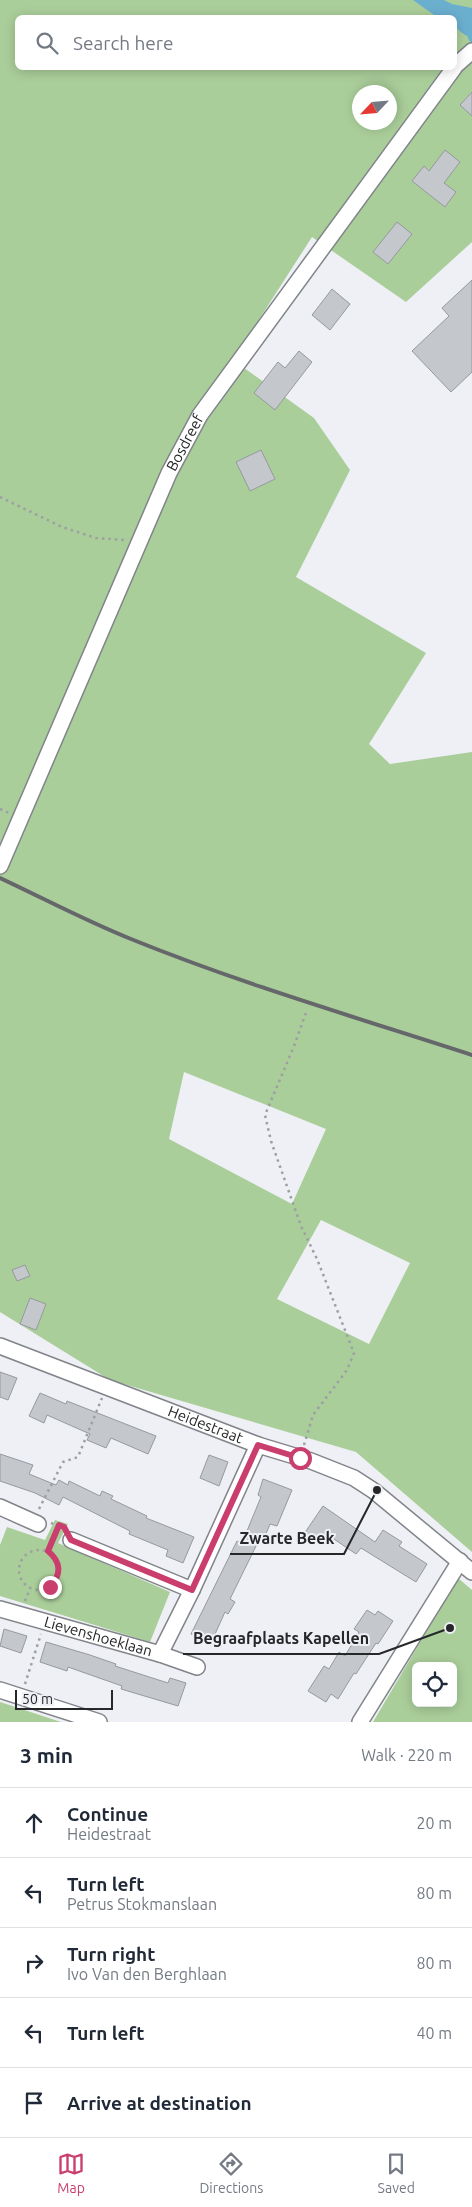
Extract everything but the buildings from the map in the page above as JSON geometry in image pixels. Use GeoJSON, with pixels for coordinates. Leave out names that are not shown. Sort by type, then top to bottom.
{"type":"FeatureCollection","features":[{"type":"Feature","properties":{"kind":"street","name":"Bosdreef"},"geometry":{"type":"LineString","coordinates":[[457,64],[472,51]]}},
{"type":"Feature","properties":{"kind":"street","name":"Bosdreef"},"geometry":{"type":"LineString","coordinates":[[0,866],[139,541],[170,473],[208,402],[452,70]]}},
{"type":"Feature","properties":{"kind":"street","name":"Heidestraat"},"geometry":{"type":"LineString","coordinates":[[0,1346],[258,1445],[354,1478],[374,1491],[472,1572]]}},
{"type":"Feature","properties":{"kind":"street"},"geometry":{"type":"LineString","coordinates":[[160,1654],[192,1590],[258,1445]]}},
{"type":"Feature","properties":{"kind":"street"},"geometry":{"type":"LineString","coordinates":[[0,1507],[38,1524]]}},
{"type":"Feature","properties":{"kind":"street"},"geometry":{"type":"LineString","coordinates":[[71,1540],[192,1590]]}},
{"type":"Feature","properties":{"kind":"street"},"geometry":{"type":"LineString","coordinates":[[360,1722],[460,1561]]}},
{"type":"Feature","properties":{"kind":"street","name":"Lievenshoeklaan"},"geometry":{"type":"LineString","coordinates":[[0,1609],[160,1654],[197,1667]]}},
{"type":"Feature","properties":{"kind":"street"},"geometry":{"type":"LineString","coordinates":[[0,1690],[99,1722]]}},
{"type":"Feature","properties":{"kind":"path"},"geometry":{"type":"LineString","coordinates":[[0,497],[62,527],[96,538],[139,541]]}},
{"type":"Feature","properties":{"kind":"path"},"geometry":{"type":"LineString","coordinates":[[300,1458],[313,1415],[348,1370],[354,1353],[318,1259],[301,1226],[271,1141],[265,1115],[307,1010]]}},
{"type":"Feature","properties":{"kind":"path"},"geometry":{"type":"LineString","coordinates":[[71,1540],[64,1527],[52,1522],[38,1524],[39,1510],[62,1462],[78,1457],[107,1388]]}},
{"type":"Feature","properties":{"kind":"path"},"geometry":{"type":"LineString","coordinates":[[48,1551],[59,1525]]}},
{"type":"Feature","properties":{"kind":"path"},"geometry":{"type":"LineString","coordinates":[[37,1549],[48,1551],[56,1558],[58,1563],[57,1579],[50,1587],[40,1591],[30,1589],[21,1582],[18,1572],[20,1561],[27,1553],[37,1549]]}},
{"type":"Feature","properties":{"kind":"path"},"geometry":{"type":"LineString","coordinates":[[20,1697],[45,1622]]}},
{"type":"Feature","properties":{"kind":"green space"},"geometry":{"type":"Polygon","coordinates":[[[0,0],[472,0],[472,242],[406,302],[312,237],[233,360],[314,418],[350,470],[296,577],[426,653],[369,744],[390,764],[472,752],[472,1552],[356,1452],[110,1380],[0,1312],[0,0]],[[184,1072],[169,1139],[292,1204],[326,1129],[184,1072]],[[321,1220],[277,1299],[369,1344],[410,1263],[321,1220]]]}},
{"type":"Feature","properties":{"kind":"green space"},"geometry":{"type":"Polygon","coordinates":[[[55,1520],[68,1524],[58,1543],[170,1592],[150,1642],[0,1596],[0,1545],[7,1527],[45,1540],[55,1520]]]}},
{"type":"Feature","properties":{"kind":"green space"},"geometry":{"type":"Polygon","coordinates":[[[458,1578],[472,1590],[472,1722],[373,1722],[458,1578]]]}},
{"type":"Feature","properties":{"kind":"green space"},"geometry":{"type":"Polygon","coordinates":[[[0,1702],[61,1722],[0,1722],[0,1702]]]}},
{"type":"Feature","properties":{"kind":"water"},"geometry":{"type":"Polygon","coordinates":[[[413,0],[444,0],[452,4],[472,8],[472,37],[470,38],[457,28],[457,15],[434,15],[413,0]]]}},
{"type":"Feature","properties":{"kind":"railway"},"geometry":{"type":"LineString","coordinates":[[0,878],[98,925],[215,971],[472,1055]]}},
{"type":"Feature","properties":{"kind":"place","name":"Zwarte Beek"},"geometry":{"type":"Point","coordinates":[377,1490]}},
{"type":"Feature","properties":{"kind":"place","name":"Begraafplaats Kapellen"},"geometry":{"type":"Point","coordinates":[450,1628]}},
{"type":"Feature","properties":{"kind":"route"},"geometry":{"type":"LineString","coordinates":[[50,1587],[57,1579],[59,1568],[56,1558],[48,1551],[59,1525],[64,1527],[71,1540],[192,1590],[258,1445],[300,1458]]}}]}
